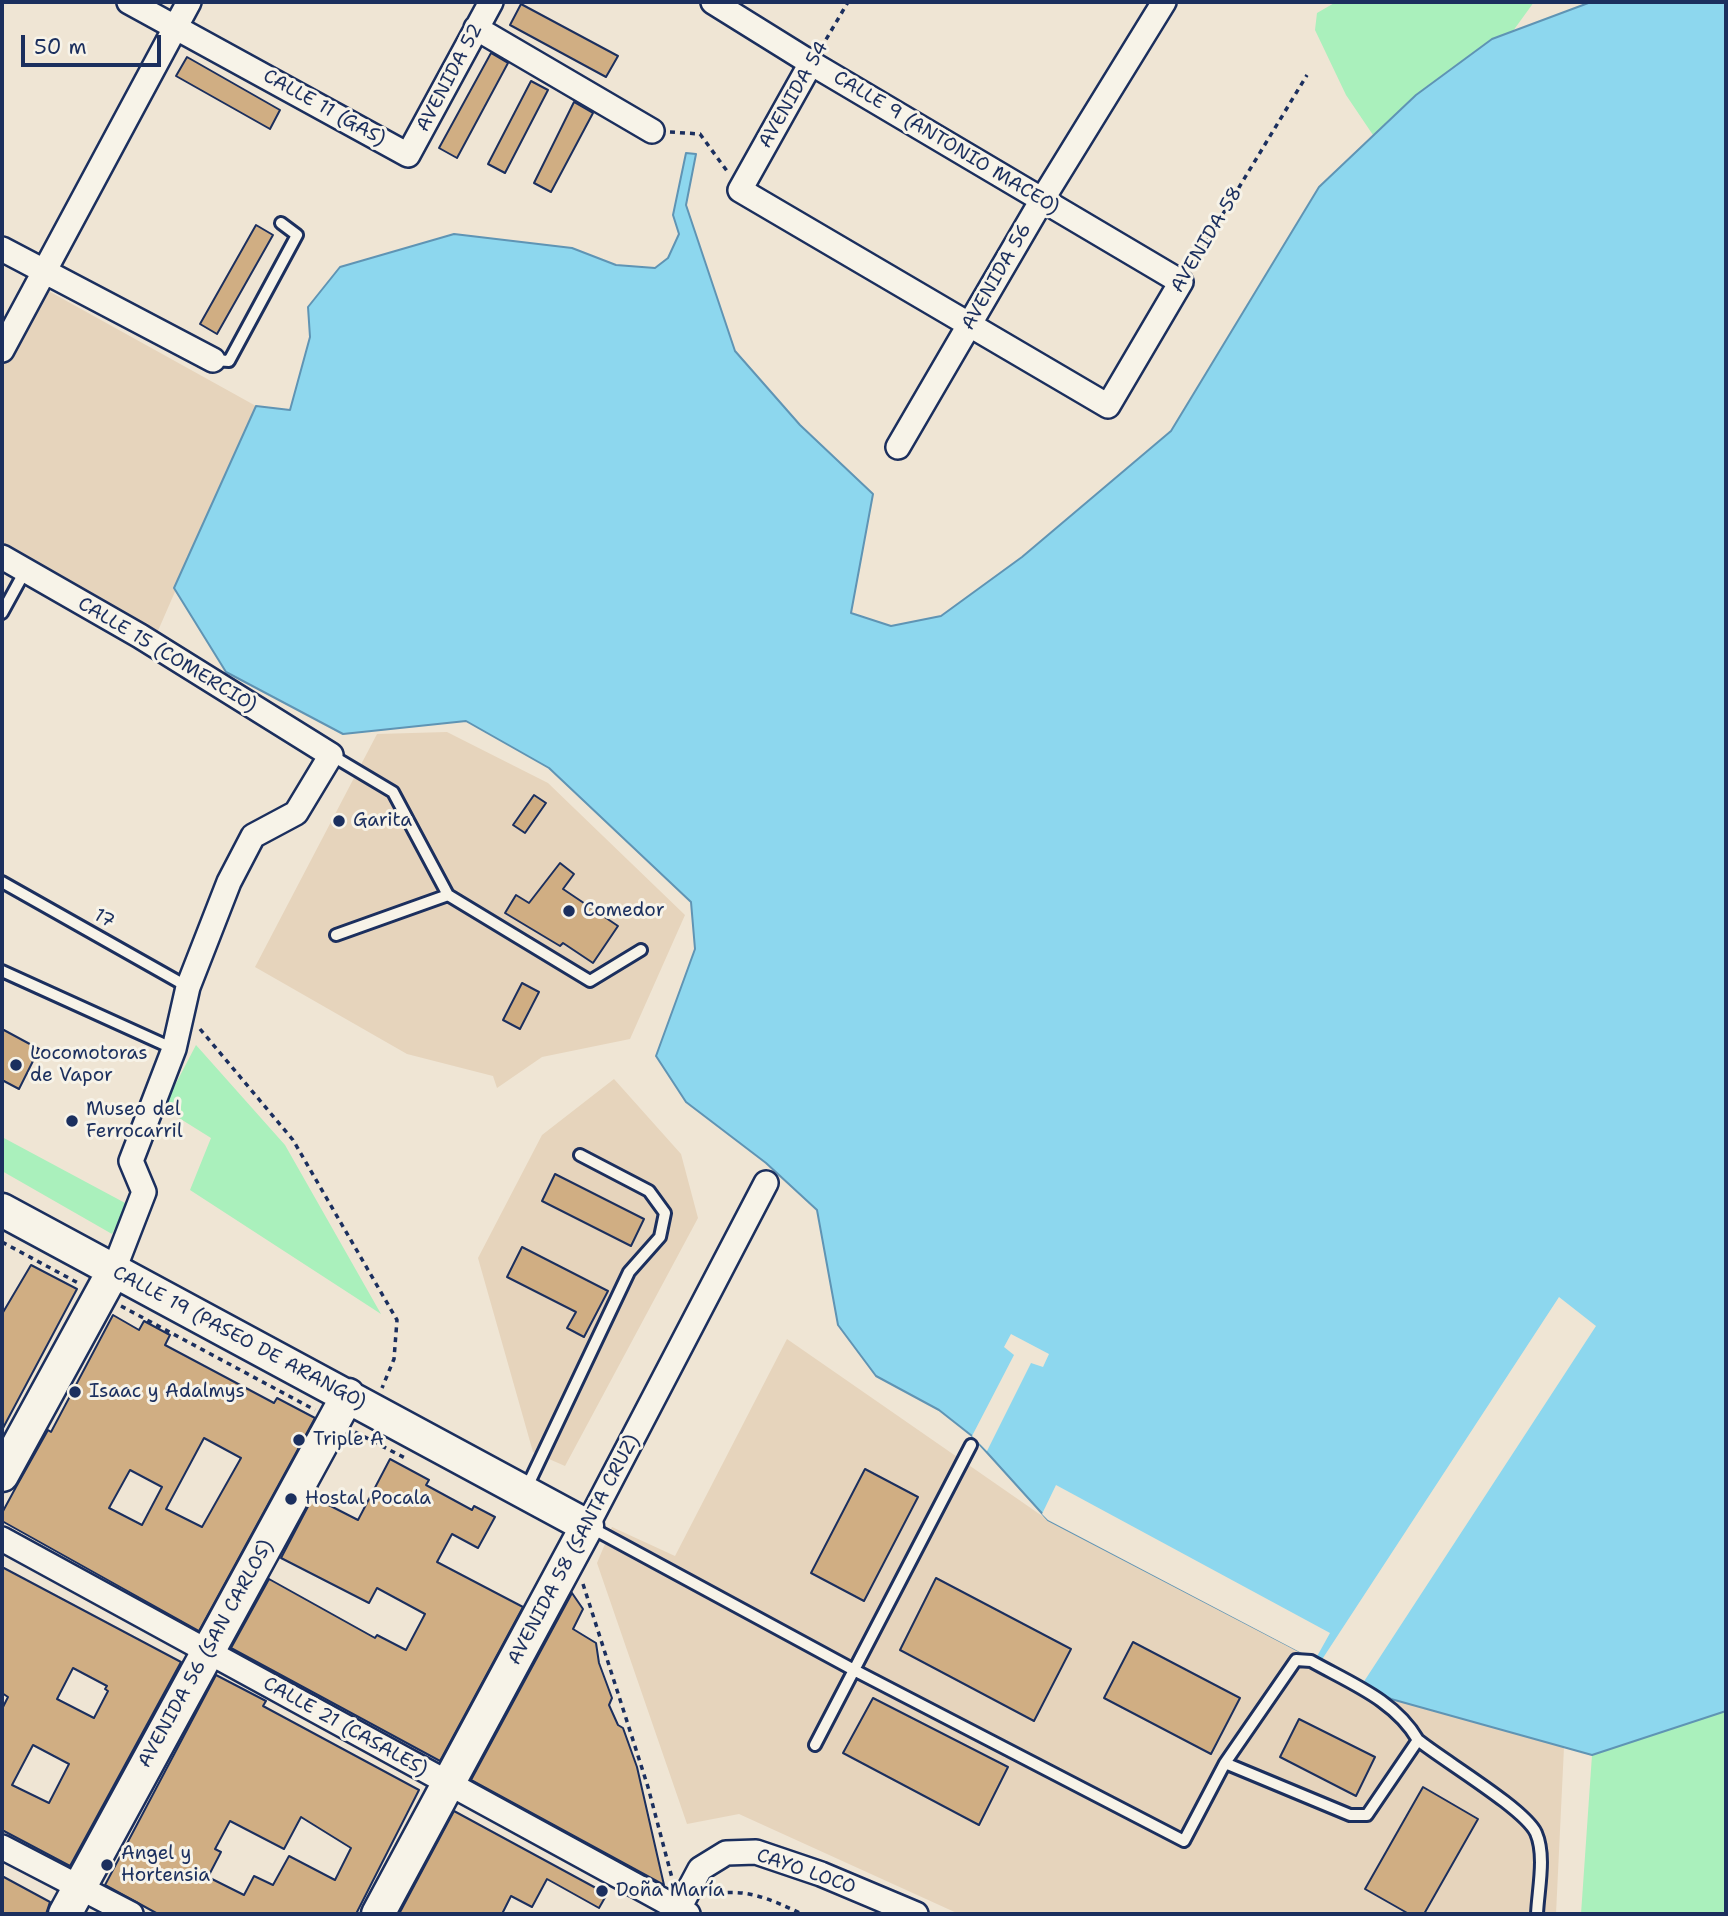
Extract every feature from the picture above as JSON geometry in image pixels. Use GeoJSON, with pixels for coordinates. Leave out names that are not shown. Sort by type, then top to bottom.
{"type":"FeatureCollection","features":[{"type":"Feature","properties":{"kind":"main road","name":"CALLE 19 (PASEO DE ARANGO)"},"geometry":{"type":"LineString","coordinates":[[2,1210],[107,1283],[352,1408],[524,1491],[580,1539]]}},
{"type":"Feature","properties":{"kind":"main road"},"geometry":{"type":"LineString","coordinates":[[2,1475],[107,1283]]}},
{"type":"Feature","properties":{"kind":"main road","name":"AVENIDA 56 (SAN CARLOS)"},"geometry":{"type":"LineString","coordinates":[[65,1914],[207,1651],[352,1408]]}},
{"type":"Feature","properties":{"kind":"main road","name":"AVENIDA 58 (SANTA CRUZ)"},"geometry":{"type":"LineString","coordinates":[[378,1914],[580,1539]]}},
{"type":"Feature","properties":{"kind":"street","name":"CALLE 11 (GAS)"},"geometry":{"type":"LineString","coordinates":[[129,2],[408,155]]}},
{"type":"Feature","properties":{"kind":"street"},"geometry":{"type":"LineString","coordinates":[[2,350],[189,2]]}},
{"type":"Feature","properties":{"kind":"street","name":"AVENIDA 52"},"geometry":{"type":"LineString","coordinates":[[408,155],[491,2]]}},
{"type":"Feature","properties":{"kind":"street","name":"CALLE 9 (ANTONIO MACEO)"},"geometry":{"type":"LineString","coordinates":[[713,2],[748,10],[811,63],[1181,282]]}},
{"type":"Feature","properties":{"kind":"street","name":"AVENIDA 56"},"geometry":{"type":"LineString","coordinates":[[898,447],[1042,200],[1164,2]]}},
{"type":"Feature","properties":{"kind":"street"},"geometry":{"type":"LineString","coordinates":[[477,28],[652,131]]}},
{"type":"Feature","properties":{"kind":"street","name":"AVENIDA 54"},"geometry":{"type":"LineString","coordinates":[[740,190],[811,63]]}},
{"type":"Feature","properties":{"kind":"street"},"geometry":{"type":"LineString","coordinates":[[740,190],[970,325]]}},
{"type":"Feature","properties":{"kind":"street"},"geometry":{"type":"LineString","coordinates":[[2,249],[213,360]]}},
{"type":"Feature","properties":{"kind":"street","name":"AVENIDA 58"},"geometry":{"type":"LineString","coordinates":[[970,325],[1108,405],[1181,282]]}},
{"type":"Feature","properties":{"kind":"street","name":"CALLE 15 (COMERCIO)"},"geometry":{"type":"LineString","coordinates":[[2,557],[140,636],[331,755]]}},
{"type":"Feature","properties":{"kind":"street"},"geometry":{"type":"LineString","coordinates":[[107,1283],[144,1192],[131,1160],[174,1049],[186,998],[229,882],[253,836],[296,813],[331,755]]}},
{"type":"Feature","properties":{"kind":"street","name":"AVENIDA 58 (SANTA CRUZ)"},"geometry":{"type":"LineString","coordinates":[[580,1539],[766,1183]]}},
{"type":"Feature","properties":{"kind":"street","name":"CALLE 21 (CASALES)"},"geometry":{"type":"LineString","coordinates":[[2,1539],[681,1913]]}},
{"type":"Feature","properties":{"kind":"street"},"geometry":{"type":"LineString","coordinates":[[2,1847],[131,1914]]}},
{"type":"Feature","properties":{"kind":"street","name":"CAYO LOCO"},"geometry":{"type":"LineString","coordinates":[[681,1913],[699,1869],[726,1853],[756,1852],[821,1874],[916,1914]]}},
{"type":"Feature","properties":{"kind":"lane"},"geometry":{"type":"LineString","coordinates":[[213,360],[229,360],[297,236],[281,223]]}},
{"type":"Feature","properties":{"kind":"lane"},"geometry":{"type":"LineString","coordinates":[[2,613],[25,571]]}},
{"type":"Feature","properties":{"kind":"lane"},"geometry":{"type":"LineString","coordinates":[[331,755],[393,792],[448,895],[590,981],[641,950]]}},
{"type":"Feature","properties":{"kind":"lane","name":"17"},"geometry":{"type":"LineString","coordinates":[[2,882],[186,998]]}},
{"type":"Feature","properties":{"kind":"lane"},"geometry":{"type":"LineString","coordinates":[[336,935],[448,895]]}},
{"type":"Feature","properties":{"kind":"lane"},"geometry":{"type":"LineString","coordinates":[[2,971],[174,1049]]}},
{"type":"Feature","properties":{"kind":"lane"},"geometry":{"type":"LineString","coordinates":[[524,1491],[629,1272],[660,1237],[665,1213],[649,1191],[580,1155]]}},
{"type":"Feature","properties":{"kind":"lane"},"geometry":{"type":"LineString","coordinates":[[815,1745],[971,1445]]}},
{"type":"Feature","properties":{"kind":"lane"},"geometry":{"type":"LineString","coordinates":[[580,1539],[854,1670],[1184,1841],[1225,1763],[1288,1668],[1296,1660],[1303,1658],[1395,1709],[1407,1720],[1418,1740],[1448,1765],[1518,1812],[1536,1833],[1540,1855],[1537,1914]]}},
{"type":"Feature","properties":{"kind":"lane"},"geometry":{"type":"LineString","coordinates":[[1225,1763],[1350,1815],[1367,1815],[1418,1740]]}},
{"type":"Feature","properties":{"kind":"path","name":"AVENIDA 54"},"geometry":{"type":"LineString","coordinates":[[811,63],[848,2]]}},
{"type":"Feature","properties":{"kind":"path","name":"AVENIDA 58"},"geometry":{"type":"LineString","coordinates":[[1181,282],[1307,75]]}},
{"type":"Feature","properties":{"kind":"path"},"geometry":{"type":"LineString","coordinates":[[652,131],[700,134],[740,190]]}},
{"type":"Feature","properties":{"kind":"path"},"geometry":{"type":"LineString","coordinates":[[186,998],[292,1140],[397,1320],[394,1359],[352,1408]]}},
{"type":"Feature","properties":{"kind":"path"},"geometry":{"type":"LineString","coordinates":[[2,1242],[107,1283],[352,1408],[417,1465]]}},
{"type":"Feature","properties":{"kind":"path"},"geometry":{"type":"LineString","coordinates":[[580,1539],[681,1913],[727,1891],[762,1895],[802,1914]]}},
{"type":"Feature","properties":{"kind":"shaded area"},"geometry":{"type":"Polygon","coordinates":[[[45,289],[256,406],[157,633],[2,549],[2,366],[45,289]]]}},
{"type":"Feature","properties":{"kind":"shaded area"},"geometry":{"type":"Polygon","coordinates":[[[447,732],[548,783],[685,915],[630,1039],[542,1057],[497,1088],[493,1076],[407,1054],[255,967],[377,734],[447,732]]]}},
{"type":"Feature","properties":{"kind":"shaded area"},"geometry":{"type":"Polygon","coordinates":[[[614,1079],[681,1154],[698,1218],[565,1466],[533,1452],[478,1258],[542,1135],[614,1079]]]}},
{"type":"Feature","properties":{"kind":"shaded area"},"geometry":{"type":"Polygon","coordinates":[[[787,1339],[1048,1520],[1391,1699],[1564,1747],[1556,1914],[959,1914],[739,1814],[687,1824],[597,1563],[612,1527],[675,1556],[787,1339]]]}},
{"type":"Feature","properties":{"kind":"green space"},"geometry":{"type":"Polygon","coordinates":[[[1336,2],[1534,2],[1513,31],[1492,39],[1416,95],[1373,135],[1346,95],[1315,30],[1317,13],[1336,2]]]}},
{"type":"Feature","properties":{"kind":"green space"},"geometry":{"type":"Polygon","coordinates":[[[196,1045],[285,1145],[381,1314],[190,1190],[211,1138],[163,1108],[196,1045]]]}},
{"type":"Feature","properties":{"kind":"green space"},"geometry":{"type":"Polygon","coordinates":[[[2,1137],[127,1204],[112,1234],[2,1171],[2,1137]]]}},
{"type":"Feature","properties":{"kind":"green space"},"geometry":{"type":"Polygon","coordinates":[[[1726,1711],[1726,1914],[1581,1914],[1592,1755],[1726,1711]]]}},
{"type":"Feature","properties":{"kind":"water"},"geometry":{"type":"Polygon","coordinates":[[[1591,2],[1726,2],[1726,1711],[1592,1755],[1391,1699],[1048,1520],[972,1436],[939,1410],[876,1376],[838,1325],[817,1210],[766,1163],[686,1102],[656,1056],[695,949],[691,902],[549,768],[466,721],[343,734],[226,672],[174,588],[256,406],[290,410],[310,337],[308,307],[340,267],[454,234],[572,248],[616,265],[655,268],[668,258],[679,234],[673,215],[686,153],[696,154],[686,205],[735,351],[800,425],[873,494],[851,613],[891,626],[941,616],[1022,557],[1171,431],[1319,187],[1416,95],[1492,39],[1591,2]]]}},
{"type":"Feature","properties":{"kind":"pier"},"geometry":{"type":"Polygon","coordinates":[[[1559,1297],[1596,1326],[1363,1683],[1321,1661],[1559,1297]]]}},
{"type":"Feature","properties":{"kind":"pier"},"geometry":{"type":"Polygon","coordinates":[[[1011,1334],[1049,1354],[1043,1367],[1031,1363],[987,1451],[972,1436],[1014,1355],[1004,1347],[1011,1334]]]}},
{"type":"Feature","properties":{"kind":"pier"},"geometry":{"type":"Polygon","coordinates":[[[1056,1485],[1330,1633],[1315,1660],[1048,1520],[1042,1514],[1056,1485]]]}},
{"type":"Feature","properties":{"kind":"building"},"geometry":{"type":"Polygon","coordinates":[[[521,4],[618,56],[606,77],[510,25],[521,4]]]}},
{"type":"Feature","properties":{"kind":"building"},"geometry":{"type":"Polygon","coordinates":[[[491,53],[508,63],[457,158],[439,148],[491,53]]]}},
{"type":"Feature","properties":{"kind":"building"},"geometry":{"type":"Polygon","coordinates":[[[187,57],[280,110],[270,129],[176,76],[187,57]]]}},
{"type":"Feature","properties":{"kind":"building"},"geometry":{"type":"Polygon","coordinates":[[[531,81],[548,90],[505,173],[488,164],[531,81]]]}},
{"type":"Feature","properties":{"kind":"building"},"geometry":{"type":"Polygon","coordinates":[[[574,102],[593,113],[551,192],[534,183],[574,102]]]}},
{"type":"Feature","properties":{"kind":"building"},"geometry":{"type":"Polygon","coordinates":[[[256,225],[273,235],[217,334],[200,324],[256,225]]]}},
{"type":"Feature","properties":{"kind":"building"},"geometry":{"type":"Polygon","coordinates":[[[534,795],[546,803],[525,833],[513,825],[534,795]]]}},
{"type":"Feature","properties":{"kind":"building"},"geometry":{"type":"Polygon","coordinates":[[[560,863],[574,874],[563,889],[618,926],[593,963],[563,943],[560,946],[505,913],[516,895],[529,903],[560,863]]]}},
{"type":"Feature","properties":{"kind":"building"},"geometry":{"type":"Polygon","coordinates":[[[522,983],[539,992],[520,1029],[503,1020],[522,983]]]}},
{"type":"Feature","properties":{"kind":"building","name":"Locomotoras de Vapor"},"geometry":{"type":"Polygon","coordinates":[[[2,1029],[39,1049],[19,1089],[2,1080],[2,1029]]]}},
{"type":"Feature","properties":{"kind":"building"},"geometry":{"type":"Polygon","coordinates":[[[555,1174],[644,1219],[631,1246],[542,1201],[555,1174]]]}},
{"type":"Feature","properties":{"kind":"building"},"geometry":{"type":"Polygon","coordinates":[[[522,1247],[608,1291],[584,1337],[567,1328],[576,1312],[507,1277],[522,1247]]]}},
{"type":"Feature","properties":{"kind":"building"},"geometry":{"type":"Polygon","coordinates":[[[31,1265],[77,1289],[2,1430],[2,1314],[31,1265]]]}},
{"type":"Feature","properties":{"kind":"building"},"geometry":{"type":"Polygon","coordinates":[[[113,1315],[139,1330],[144,1321],[170,1335],[165,1345],[274,1403],[277,1398],[315,1418],[199,1631],[2,1521],[2,1513],[16,1487],[48,1430],[51,1432],[113,1315]],[[204,1438],[166,1509],[202,1527],[241,1458],[204,1438]],[[130,1470],[109,1508],[142,1525],[162,1487],[130,1470]]]}},
{"type":"Feature","properties":{"kind":"building"},"geometry":{"type":"Polygon","coordinates":[[[390,1459],[429,1480],[426,1485],[472,1510],[474,1506],[495,1517],[478,1548],[452,1534],[437,1562],[523,1607],[440,1761],[231,1648],[269,1579],[375,1638],[377,1635],[406,1650],[425,1614],[377,1588],[369,1603],[281,1558],[313,1497],[358,1520],[390,1459]]]}},
{"type":"Feature","properties":{"kind":"building"},"geometry":{"type":"Polygon","coordinates":[[[865,1469],[918,1497],[864,1601],[811,1573],[865,1469]]]}},
{"type":"Feature","properties":{"kind":"building"},"geometry":{"type":"Polygon","coordinates":[[[2,1567],[181,1662],[70,1866],[2,1830],[2,1709],[8,1697],[2,1693],[2,1567]],[[73,1668],[57,1699],[94,1718],[108,1691],[105,1689],[107,1686],[73,1668]],[[33,1745],[12,1785],[49,1803],[69,1764],[33,1745]]]}},
{"type":"Feature","properties":{"kind":"building"},"geometry":{"type":"Polygon","coordinates":[[[936,1578],[1071,1649],[1034,1721],[900,1650],[936,1578]]]}},
{"type":"Feature","properties":{"kind":"building"},"geometry":{"type":"Polygon","coordinates":[[[572,1593],[583,1609],[573,1629],[596,1643],[599,1663],[612,1698],[609,1705],[618,1725],[623,1728],[637,1767],[664,1885],[471,1780],[572,1593]]]}},
{"type":"Feature","properties":{"kind":"building"},"geometry":{"type":"Polygon","coordinates":[[[1133,1642],[1240,1698],[1211,1754],[1104,1698],[1133,1642]]]}},
{"type":"Feature","properties":{"kind":"building"},"geometry":{"type":"Polygon","coordinates":[[[216,1675],[266,1701],[263,1706],[419,1790],[356,1914],[158,1914],[105,1885],[216,1675]],[[301,1817],[284,1849],[230,1821],[215,1849],[221,1852],[208,1877],[244,1895],[254,1876],[273,1885],[289,1856],[335,1880],[351,1848],[301,1817]]]}},
{"type":"Feature","properties":{"kind":"building"},"geometry":{"type":"Polygon","coordinates":[[[873,1698],[1008,1767],[979,1825],[843,1753],[873,1698]]]}},
{"type":"Feature","properties":{"kind":"building"},"geometry":{"type":"Polygon","coordinates":[[[1299,1719],[1375,1757],[1356,1796],[1280,1757],[1299,1719]]]}},
{"type":"Feature","properties":{"kind":"building"},"geometry":{"type":"Polygon","coordinates":[[[1423,1787],[1478,1819],[1424,1914],[1409,1914],[1365,1889],[1423,1787]]]}},
{"type":"Feature","properties":{"kind":"building"},"geometry":{"type":"Polygon","coordinates":[[[454,1811],[607,1894],[599,1908],[547,1879],[532,1907],[511,1896],[502,1914],[399,1914],[454,1811]]]}},
{"type":"Feature","properties":{"kind":"building"},"geometry":{"type":"Polygon","coordinates":[[[2,1876],[50,1902],[46,1914],[2,1914],[2,1876]]]}},
{"type":"Feature","properties":{"kind":"place","name":"Garita"},"geometry":{"type":"Point","coordinates":[339,821]}},
{"type":"Feature","properties":{"kind":"place","name":"Comedor"},"geometry":{"type":"Point","coordinates":[569,911]}},
{"type":"Feature","properties":{"kind":"place","name":"Locomotoras de Vapor"},"geometry":{"type":"Point","coordinates":[16,1065]}},
{"type":"Feature","properties":{"kind":"place","name":"Museo del Ferrocarril"},"geometry":{"type":"Point","coordinates":[72,1121]}},
{"type":"Feature","properties":{"kind":"place","name":"Isaac y Adalmys"},"geometry":{"type":"Point","coordinates":[75,1392]}},
{"type":"Feature","properties":{"kind":"place","name":"Triple A"},"geometry":{"type":"Point","coordinates":[299,1440]}},
{"type":"Feature","properties":{"kind":"place","name":"Hostal Pocala"},"geometry":{"type":"Point","coordinates":[291,1499]}},
{"type":"Feature","properties":{"kind":"place","name":"Angel y Hortensia"},"geometry":{"type":"Point","coordinates":[107,1865]}},
{"type":"Feature","properties":{"kind":"place","name":"Doña María"},"geometry":{"type":"Point","coordinates":[602,1891]}}]}
